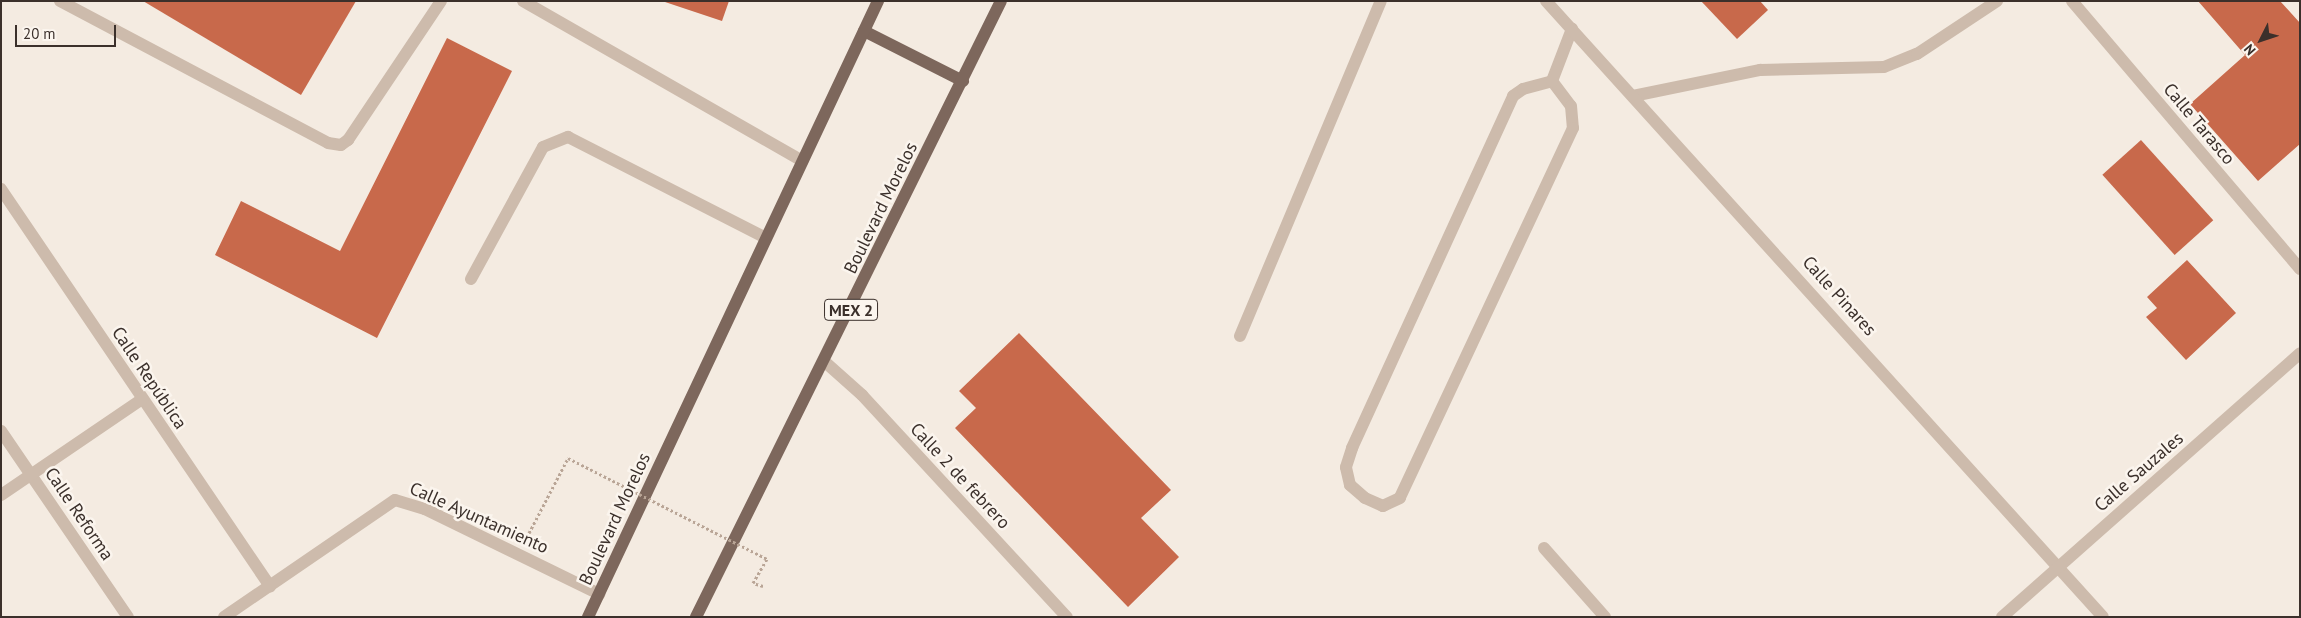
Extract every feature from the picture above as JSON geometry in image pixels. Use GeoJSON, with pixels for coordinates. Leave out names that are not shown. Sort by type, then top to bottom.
{"type":"FeatureCollection","features":[{"type":"Feature","properties":{"kind":"main road","name":"Boulevard Morelos"},"geometry":{"type":"LineString","coordinates":[[588,617],[878,1]]}},
{"type":"Feature","properties":{"kind":"main road","name":"Boulevard Morelos"},"geometry":{"type":"LineString","coordinates":[[696,617],[825,362],[1001,1]]}},
{"type":"Feature","properties":{"kind":"main road"},"geometry":{"type":"LineString","coordinates":[[864,31],[963,81]]}},
{"type":"Feature","properties":{"kind":"street"},"geometry":{"type":"LineString","coordinates":[[60,1],[328,143],[340,145],[348,140],[441,1]]}},
{"type":"Feature","properties":{"kind":"street"},"geometry":{"type":"LineString","coordinates":[[523,1],[802,161]]}},
{"type":"Feature","properties":{"kind":"street"},"geometry":{"type":"LineString","coordinates":[[1240,336],[1381,1]]}},
{"type":"Feature","properties":{"kind":"street","name":"Calle Pinares"},"geometry":{"type":"LineString","coordinates":[[1546,1],[2060,565],[2103,617]]}},
{"type":"Feature","properties":{"kind":"street"},"geometry":{"type":"LineString","coordinates":[[1632,96],[1760,70],[1884,66],[1917,54],[1997,1]]}},
{"type":"Feature","properties":{"kind":"street","name":"Calle Tarasco"},"geometry":{"type":"LineString","coordinates":[[2072,1],[2300,269]]}},
{"type":"Feature","properties":{"kind":"street"},"geometry":{"type":"LineString","coordinates":[[1552,80],[1572,29]]}},
{"type":"Feature","properties":{"kind":"street"},"geometry":{"type":"LineString","coordinates":[[1552,80],[1571,106],[1573,128],[1400,498],[1383,506],[1365,498],[1350,484],[1346,467],[1352,448],[1514,96],[1523,89],[1552,80]]}},
{"type":"Feature","properties":{"kind":"street"},"geometry":{"type":"LineString","coordinates":[[470,279],[543,147],[568,137],[766,238]]}},
{"type":"Feature","properties":{"kind":"street","name":"Calle República"},"geometry":{"type":"LineString","coordinates":[[1,189],[270,586]]}},
{"type":"Feature","properties":{"kind":"street","name":"Calle Sauzales"},"geometry":{"type":"LineString","coordinates":[[2002,617],[2300,353]]}},
{"type":"Feature","properties":{"kind":"street","name":"Calle 2 de febrero"},"geometry":{"type":"LineString","coordinates":[[825,362],[862,396],[1067,617]]}},
{"type":"Feature","properties":{"kind":"street"},"geometry":{"type":"LineString","coordinates":[[1,494],[142,399]]}},
{"type":"Feature","properties":{"kind":"street","name":"Calle Reforma"},"geometry":{"type":"LineString","coordinates":[[1,431],[128,617]]}},
{"type":"Feature","properties":{"kind":"street","name":"Calle Ayuntamiento"},"geometry":{"type":"LineString","coordinates":[[224,617],[395,500],[425,509],[519,553],[599,594]]}},
{"type":"Feature","properties":{"kind":"street"},"geometry":{"type":"LineString","coordinates":[[1544,548],[1605,617]]}},
{"type":"Feature","properties":{"kind":"path"},"geometry":{"type":"LineString","coordinates":[[519,553],[568,458],[767,559],[754,583],[763,586]]}},
{"type":"Feature","properties":{"kind":"building"},"geometry":{"type":"Polygon","coordinates":[[[143,1],[356,1],[301,95],[143,1]]]}},
{"type":"Feature","properties":{"kind":"building"},"geometry":{"type":"Polygon","coordinates":[[[662,1],[729,1],[722,21],[662,1]]]}},
{"type":"Feature","properties":{"kind":"building"},"geometry":{"type":"Polygon","coordinates":[[[1701,1],[1760,1],[1768,10],[1737,39],[1701,1]]]}},
{"type":"Feature","properties":{"kind":"building"},"geometry":{"type":"Polygon","coordinates":[[[2198,1],[2280,1],[2300,23],[2300,144],[2258,181],[2190,104],[2245,55],[2198,1]]]}},
{"type":"Feature","properties":{"kind":"building"},"geometry":{"type":"Polygon","coordinates":[[[447,38],[512,71],[377,338],[215,255],[241,201],[340,251],[447,38]]]}},
{"type":"Feature","properties":{"kind":"building"},"geometry":{"type":"Polygon","coordinates":[[[2141,140],[2213,220],[2175,255],[2102,175],[2141,140]]]}},
{"type":"Feature","properties":{"kind":"building"},"geometry":{"type":"Polygon","coordinates":[[[2187,260],[2236,313],[2186,360],[2146,317],[2157,308],[2147,297],[2187,260]]]}},
{"type":"Feature","properties":{"kind":"building"},"geometry":{"type":"Polygon","coordinates":[[[1019,333],[1171,490],[1141,518],[1179,557],[1128,607],[955,428],[976,408],[959,391],[1019,333]]]}}]}
